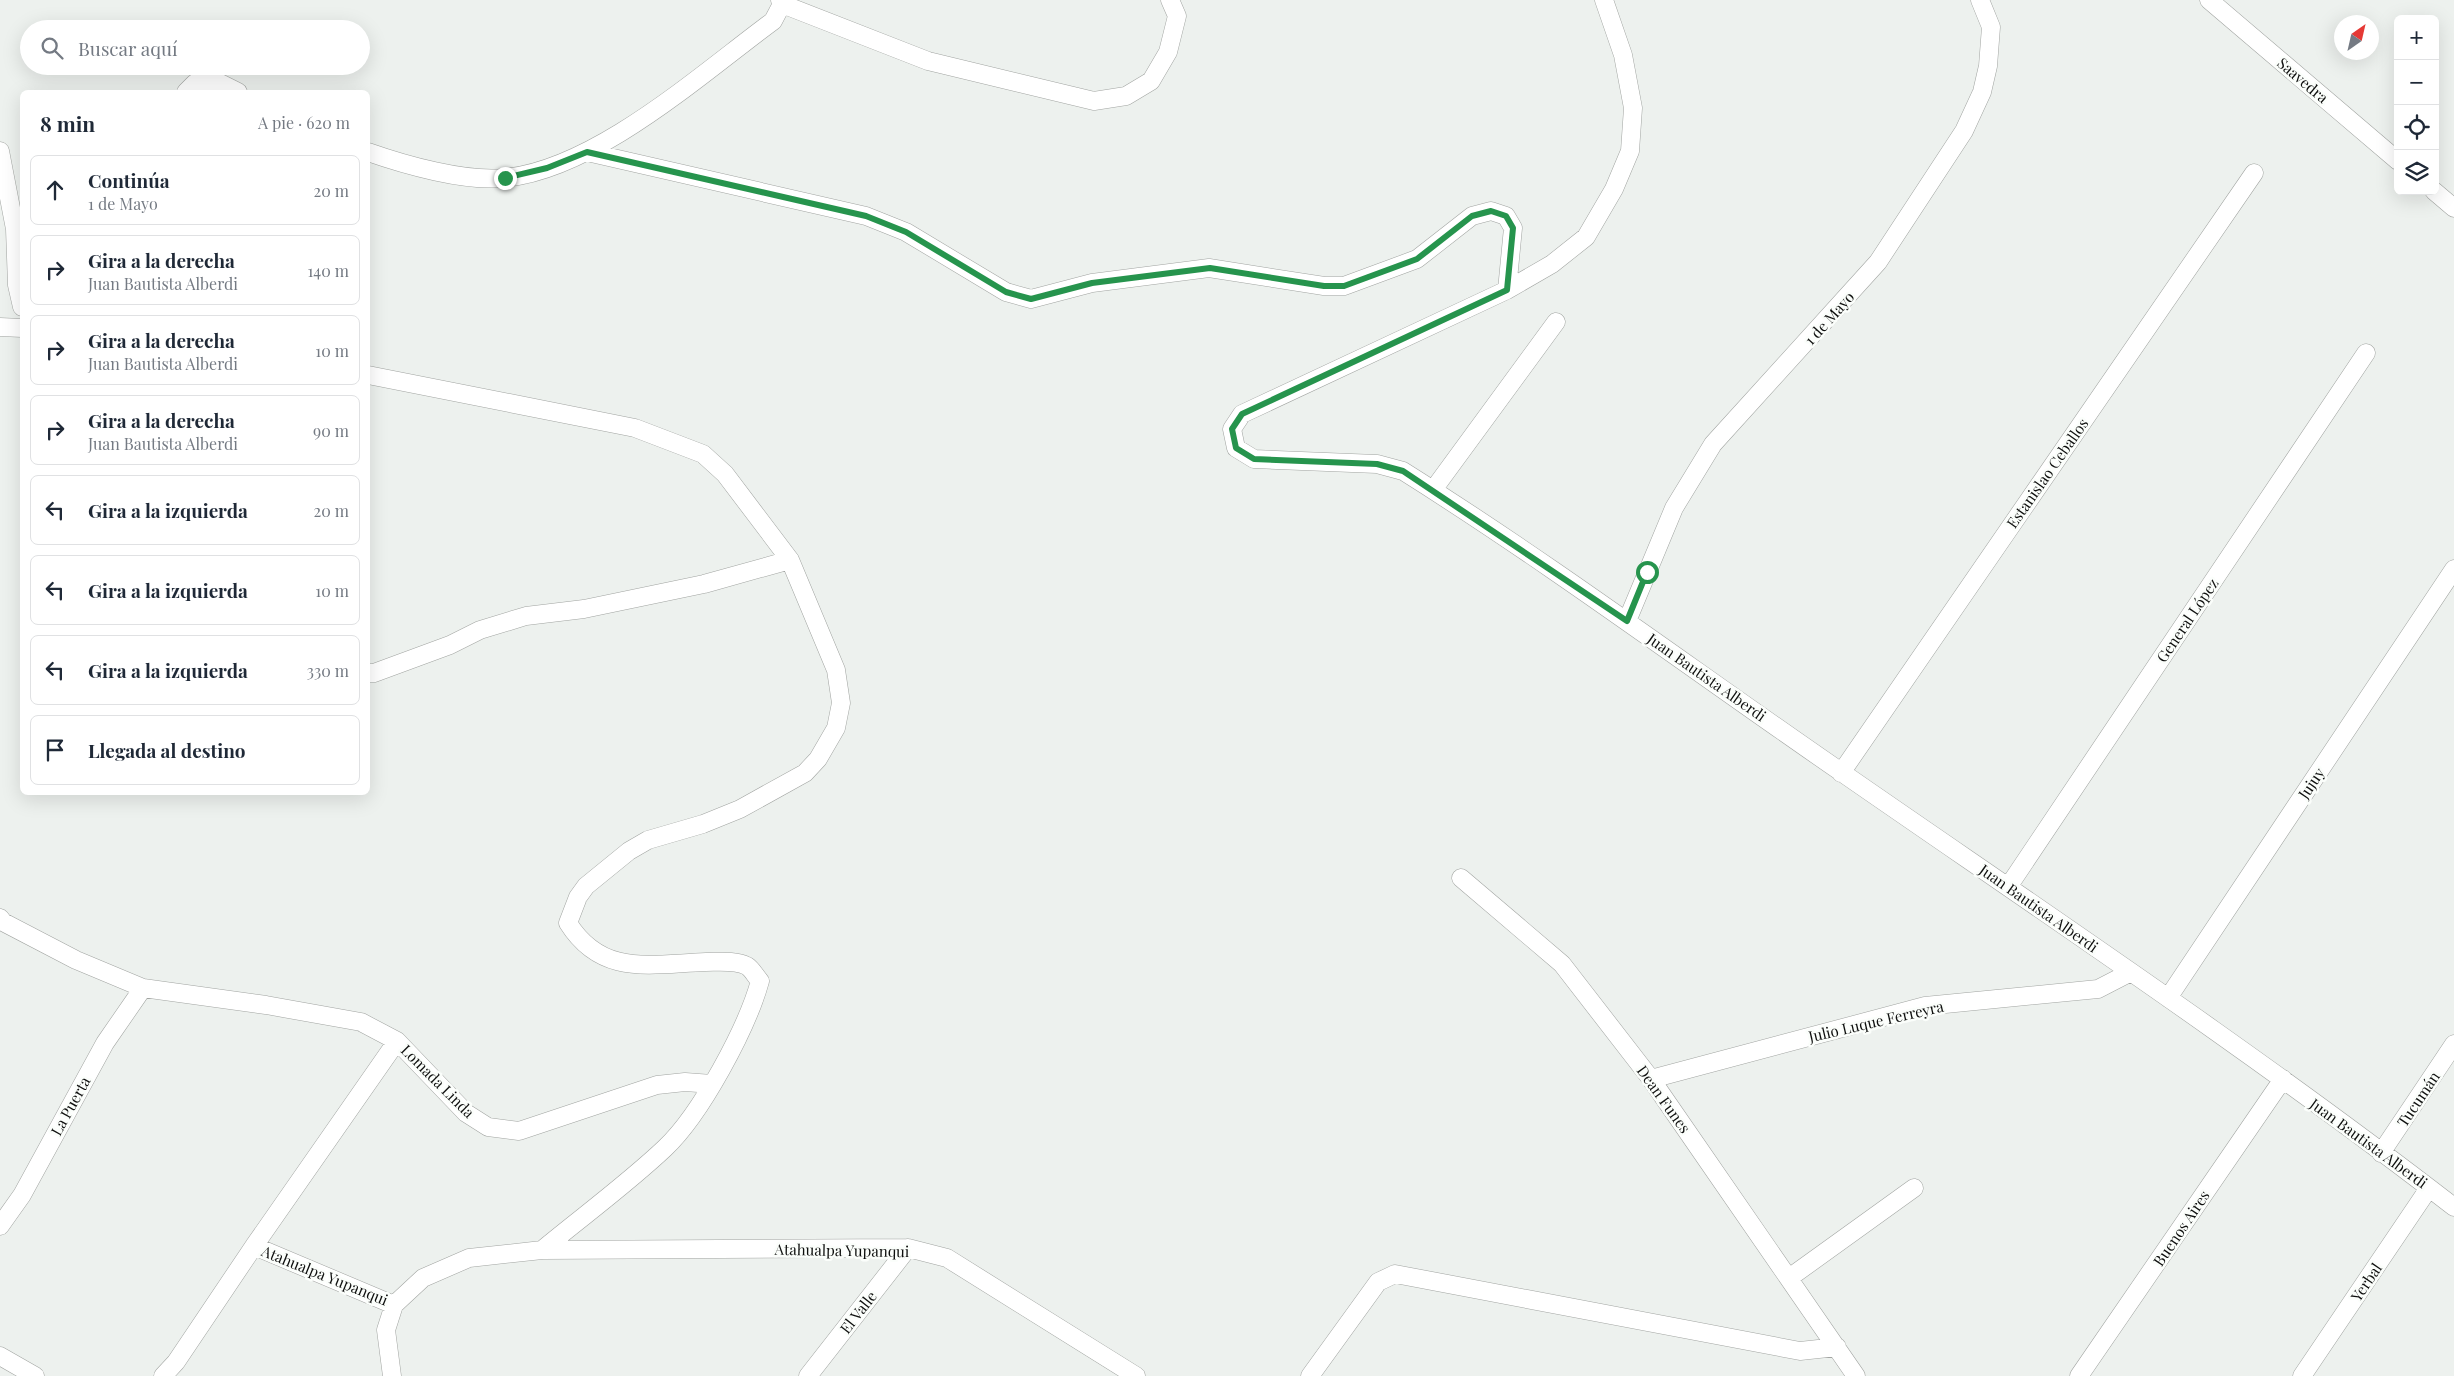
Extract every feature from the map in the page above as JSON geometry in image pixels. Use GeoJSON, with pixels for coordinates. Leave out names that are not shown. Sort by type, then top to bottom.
{"type":"FeatureCollection","features":[{"type":"Feature","properties":{"kind":"street"},"geometry":{"type":"LineString","coordinates":[[370,153],[394,161],[470,177],[505,178],[547,168],[600,146],[656,108],[773,21],[781,2],[928,61],[1094,101],[1126,96],[1151,81],[1168,52],[1177,16],[1170,0]]}},
{"type":"Feature","properties":{"kind":"street","name":"Juan Bautista Alberdi"},"geometry":{"type":"LineString","coordinates":[[1604,0],[1623,55],[1633,108],[1630,151],[1614,189],[1586,237],[1552,264],[1507,290],[1344,368],[1275,397],[1242,414],[1232,429],[1236,448],[1254,459],[1377,464],[1403,471],[1627,621],[1841,773],[2131,972],[2282,1079],[2454,1207]]}},
{"type":"Feature","properties":{"kind":"street","name":"1 de Mayo"},"geometry":{"type":"LineString","coordinates":[[1627,621],[1674,508],[1713,444],[1878,262],[1964,132],[1982,92],[1988,66],[1991,27],[1980,0]]}},
{"type":"Feature","properties":{"kind":"street","name":"Saavedra"},"geometry":{"type":"LineString","coordinates":[[2209,0],[2394,157]]}},
{"type":"Feature","properties":{"kind":"street"},"geometry":{"type":"LineString","coordinates":[[188,90],[195,83],[218,82],[234,90]]}},
{"type":"Feature","properties":{"kind":"street"},"geometry":{"type":"LineString","coordinates":[[0,151],[15,229],[17,285],[20,298]]}},
{"type":"Feature","properties":{"kind":"street"},"geometry":{"type":"LineString","coordinates":[[587,152],[866,216],[906,232],[1006,292],[1031,299],[1092,283],[1210,268],[1324,286],[1344,286],[1417,259],[1472,216],[1491,211],[1506,216],[1513,228],[1507,290]]}},
{"type":"Feature","properties":{"kind":"street","name":"Estanislao Ceballos"},"geometry":{"type":"LineString","coordinates":[[1841,773],[2254,173]]}},
{"type":"Feature","properties":{"kind":"street"},"geometry":{"type":"LineString","coordinates":[[1433,490],[1556,322]]}},
{"type":"Feature","properties":{"kind":"street"},"geometry":{"type":"LineString","coordinates":[[0,327],[20,328]]}},
{"type":"Feature","properties":{"kind":"street","name":"General López"},"geometry":{"type":"LineString","coordinates":[[2008,887],[2366,353]]}},
{"type":"Feature","properties":{"kind":"street"},"geometry":{"type":"LineString","coordinates":[[370,375],[635,428],[703,454],[725,474],[790,560],[836,670],[840,703],[836,728],[818,759],[806,772],[740,809],[703,824],[648,840],[629,851],[586,886],[578,897],[568,923],[579,941],[608,960],[641,964],[723,961],[748,966],[760,981],[753,1006],[712,1084],[690,1118],[666,1147],[542,1250]]}},
{"type":"Feature","properties":{"kind":"street"},"geometry":{"type":"LineString","coordinates":[[370,673],[422,656],[480,630],[526,616],[584,609],[704,584],[790,560]]}},
{"type":"Feature","properties":{"kind":"street","name":"Jujuy"},"geometry":{"type":"LineString","coordinates":[[2168,998],[2454,569]]}},
{"type":"Feature","properties":{"kind":"street","name":"Dean Funes"},"geometry":{"type":"LineString","coordinates":[[1460,878],[1562,964],[1651,1079],[1838,1347],[1856,1376]]}},
{"type":"Feature","properties":{"kind":"street","name":"Lomada Linda"},"geometry":{"type":"LineString","coordinates":[[0,918],[3,922],[76,960],[143,988],[266,1005],[361,1022],[398,1041],[466,1113],[488,1127],[519,1131],[657,1085],[685,1082],[712,1084]]}},
{"type":"Feature","properties":{"kind":"street","name":"Julio Luque Ferreyra"},"geometry":{"type":"LineString","coordinates":[[1651,1079],[1925,1006],[2098,989],[2131,972]]}},
{"type":"Feature","properties":{"kind":"street","name":"La Puerta"},"geometry":{"type":"LineString","coordinates":[[0,1226],[22,1195],[105,1043],[143,988]]}},
{"type":"Feature","properties":{"kind":"street"},"geometry":{"type":"LineString","coordinates":[[254,1246],[398,1041]]}},
{"type":"Feature","properties":{"kind":"street","name":"Tucumán"},"geometry":{"type":"LineString","coordinates":[[2381,1153],[2454,1044]]}},
{"type":"Feature","properties":{"kind":"street","name":"Buenos Aires"},"geometry":{"type":"LineString","coordinates":[[2079,1376],[2282,1079]]}},
{"type":"Feature","properties":{"kind":"street"},"geometry":{"type":"LineString","coordinates":[[1790,1278],[1914,1188]]}},
{"type":"Feature","properties":{"kind":"street","name":"Yerbal"},"geometry":{"type":"LineString","coordinates":[[2302,1376],[2429,1188]]}},
{"type":"Feature","properties":{"kind":"street","name":"Atahualpa Yupanqui"},"geometry":{"type":"LineString","coordinates":[[162,1376],[176,1362],[254,1246],[394,1305],[423,1278],[469,1258],[542,1250],[908,1248],[947,1258],[1113,1370],[1136,1376]]}},
{"type":"Feature","properties":{"kind":"street","name":"El Valle"},"geometry":{"type":"LineString","coordinates":[[808,1376],[908,1248]]}},
{"type":"Feature","properties":{"kind":"street"},"geometry":{"type":"LineString","coordinates":[[1310,1376],[1378,1282],[1395,1274],[1800,1351],[1838,1347]]}},
{"type":"Feature","properties":{"kind":"street"},"geometry":{"type":"LineString","coordinates":[[392,1376],[386,1330],[394,1305]]}},
{"type":"Feature","properties":{"kind":"street"},"geometry":{"type":"LineString","coordinates":[[0,1356],[35,1376]]}},
{"type":"Feature","properties":{"kind":"route"},"geometry":{"type":"LineString","coordinates":[[505,178],[547,168],[587,152],[866,216],[906,232],[1006,292],[1031,299],[1092,283],[1210,268],[1230,269],[1324,286],[1344,286],[1417,259],[1472,216],[1491,211],[1506,216],[1513,228],[1507,290],[1430,328],[1344,368],[1275,397],[1242,414],[1232,429],[1236,448],[1254,459],[1377,464],[1403,471],[1627,621],[1647,572]]}}]}
